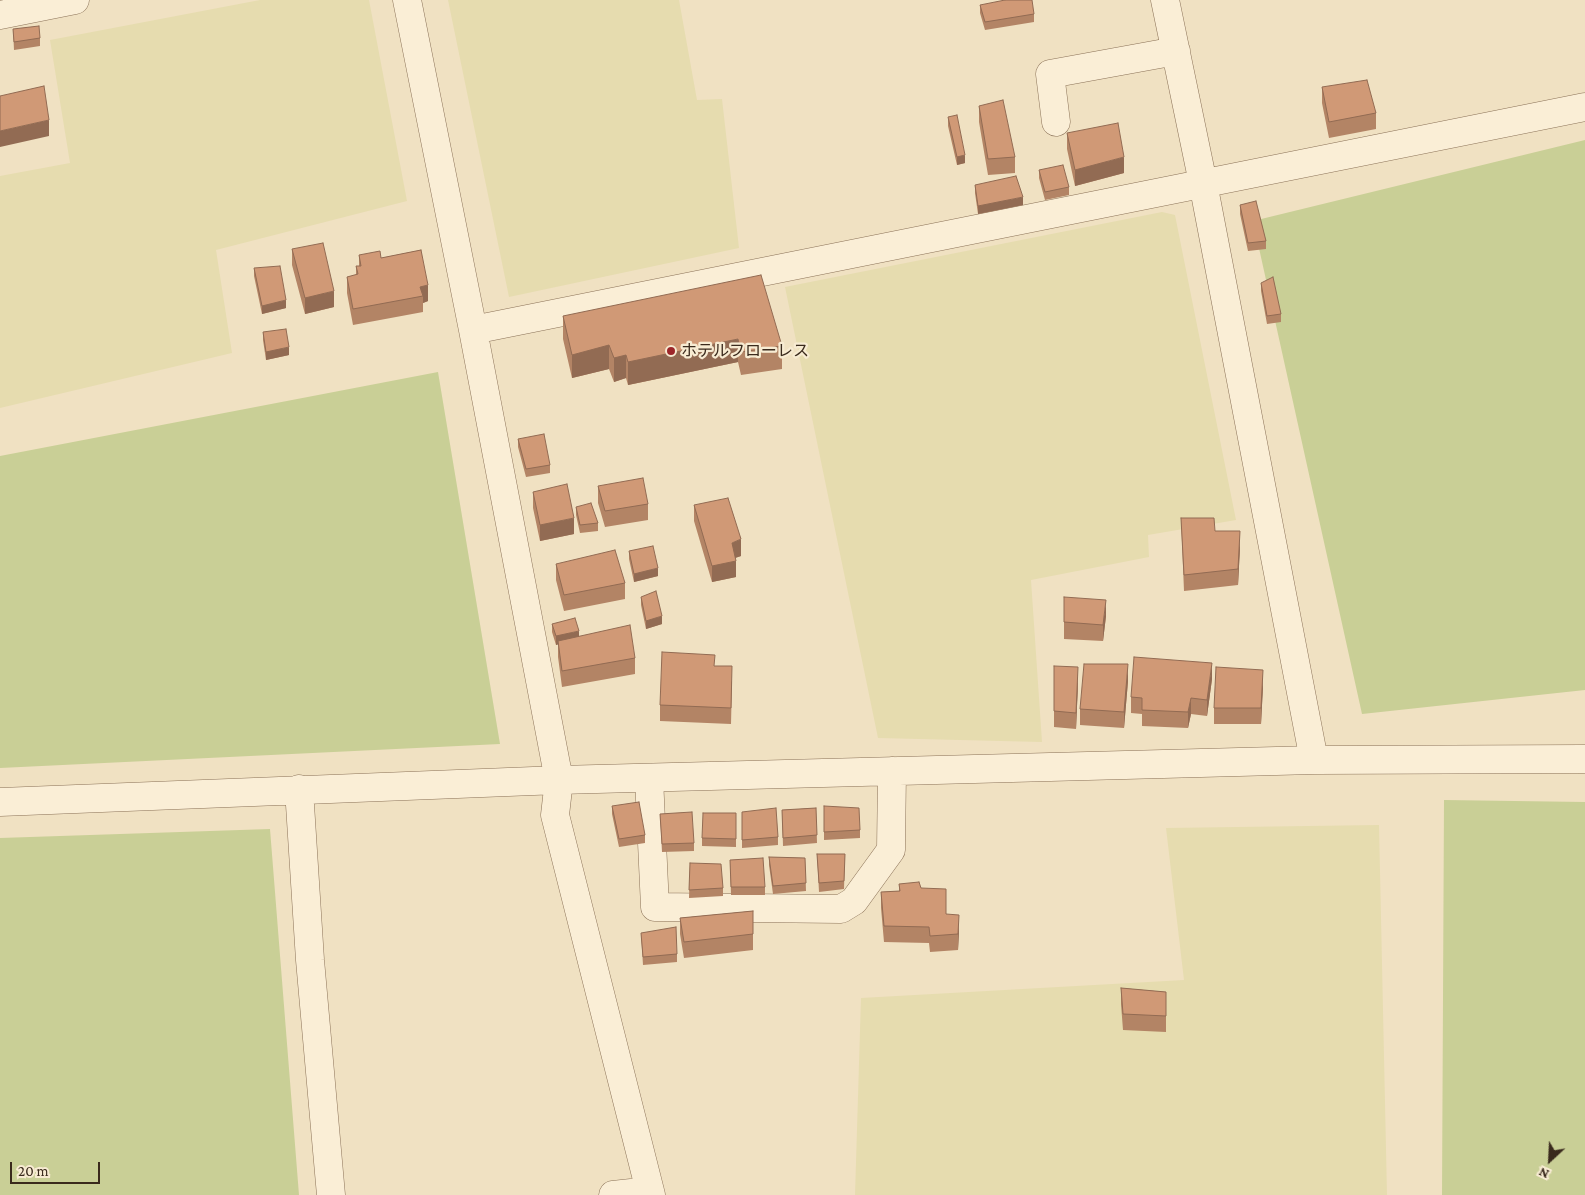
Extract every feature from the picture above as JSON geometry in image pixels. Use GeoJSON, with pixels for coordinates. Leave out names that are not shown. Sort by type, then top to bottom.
{"type":"FeatureCollection","features":[{"type":"Feature","properties":{"kind":"street"},"geometry":{"type":"LineString","coordinates":[[0,15],[75,0]]}},
{"type":"Feature","properties":{"kind":"street"},"geometry":{"type":"LineString","coordinates":[[407,0],[473,330],[559,780],[555,816],[650,1193],[613,1195]]}},
{"type":"Feature","properties":{"kind":"street"},"geometry":{"type":"LineString","coordinates":[[1165,0],[1203,182],[1314,760]]}},
{"type":"Feature","properties":{"kind":"street"},"geometry":{"type":"LineString","coordinates":[[1056,122],[1050,74],[1176,51]]}},
{"type":"Feature","properties":{"kind":"street"},"geometry":{"type":"LineString","coordinates":[[473,330],[1203,182],[1585,107]]}},
{"type":"Feature","properties":{"kind":"street"},"geometry":{"type":"LineString","coordinates":[[0,802],[559,780],[1314,760],[1585,759]]}},
{"type":"Feature","properties":{"kind":"street"},"geometry":{"type":"LineString","coordinates":[[648,778],[655,907],[841,909],[854,901],[891,850],[892,771]]}},
{"type":"Feature","properties":{"kind":"street"},"geometry":{"type":"LineString","coordinates":[[299,789],[310,960],[331,1195]]}},
{"type":"Feature","properties":{"kind":"shaded area"},"geometry":{"type":"Polygon","coordinates":[[[260,0],[369,0],[407,201],[216,250],[232,353],[0,408],[0,176],[70,163],[50,40],[260,0]]]}},
{"type":"Feature","properties":{"kind":"shaded area"},"geometry":{"type":"Polygon","coordinates":[[[448,0],[679,0],[697,100],[722,99],[739,248],[509,297],[448,0]]]}},
{"type":"Feature","properties":{"kind":"shaded area"},"geometry":{"type":"Polygon","coordinates":[[[1162,212],[1175,215],[1236,520],[1148,535],[1149,557],[1031,580],[1042,742],[878,738],[785,287],[1162,212]]]}},
{"type":"Feature","properties":{"kind":"shaded area"},"geometry":{"type":"Polygon","coordinates":[[[1379,825],[1387,1195],[855,1195],[861,998],[1184,980],[1166,828],[1379,825]]]}},
{"type":"Feature","properties":{"kind":"green space"},"geometry":{"type":"Polygon","coordinates":[[[1585,140],[1585,690],[1362,714],[1253,221],[1585,140]]]}},
{"type":"Feature","properties":{"kind":"green space"},"geometry":{"type":"Polygon","coordinates":[[[438,372],[500,744],[0,768],[0,456],[438,372]]]}},
{"type":"Feature","properties":{"kind":"green space"},"geometry":{"type":"Polygon","coordinates":[[[1444,800],[1585,802],[1585,1195],[1442,1195],[1444,800]]]}},
{"type":"Feature","properties":{"kind":"green space"},"geometry":{"type":"Polygon","coordinates":[[[270,829],[299,1195],[0,1195],[0,838],[270,829]]]}},
{"type":"Feature","properties":{"kind":"building"},"geometry":{"type":"Polygon","coordinates":[[[1005,0],[1032,0],[1034,14],[985,22],[980,5],[1005,0]]]}},
{"type":"Feature","properties":{"kind":"building"},"geometry":{"type":"Polygon","coordinates":[[[39,26],[40,38],[14,42],[13,29],[39,26]]]}},
{"type":"Feature","properties":{"kind":"building"},"geometry":{"type":"Polygon","coordinates":[[[1367,80],[1376,113],[1329,122],[1322,87],[1367,80]]]}},
{"type":"Feature","properties":{"kind":"building"},"geometry":{"type":"Polygon","coordinates":[[[44,86],[49,120],[0,131],[0,96],[44,86]]]}},
{"type":"Feature","properties":{"kind":"building"},"geometry":{"type":"Polygon","coordinates":[[[1003,100],[1015,157],[988,159],[979,106],[1003,100]]]}},
{"type":"Feature","properties":{"kind":"building"},"geometry":{"type":"Polygon","coordinates":[[[957,115],[965,155],[957,157],[948,117],[957,115]]]}},
{"type":"Feature","properties":{"kind":"building"},"geometry":{"type":"Polygon","coordinates":[[[1118,123],[1124,157],[1075,170],[1067,133],[1118,123]]]}},
{"type":"Feature","properties":{"kind":"building"},"geometry":{"type":"Polygon","coordinates":[[[1063,165],[1069,187],[1045,192],[1039,170],[1063,165]]]}},
{"type":"Feature","properties":{"kind":"building"},"geometry":{"type":"Polygon","coordinates":[[[1016,176],[1023,197],[978,206],[975,185],[1016,176]]]}},
{"type":"Feature","properties":{"kind":"building"},"geometry":{"type":"Polygon","coordinates":[[[1256,201],[1266,241],[1248,243],[1240,205],[1256,201]]]}},
{"type":"Feature","properties":{"kind":"building"},"geometry":{"type":"Polygon","coordinates":[[[323,243],[334,291],[305,298],[292,249],[323,243]]]}},
{"type":"Feature","properties":{"kind":"building"},"geometry":{"type":"Polygon","coordinates":[[[421,250],[428,285],[420,287],[423,296],[353,309],[347,277],[358,274],[356,266],[361,266],[359,255],[380,251],[381,258],[421,250]]]}},
{"type":"Feature","properties":{"kind":"building"},"geometry":{"type":"Polygon","coordinates":[[[280,266],[286,300],[262,306],[254,268],[280,266]]]}},
{"type":"Feature","properties":{"kind":"building"},"geometry":{"type":"Polygon","coordinates":[[[761,275],[782,346],[741,352],[738,339],[628,362],[626,355],[614,358],[609,345],[572,355],[563,316],[761,275]]]}},
{"type":"Feature","properties":{"kind":"building"},"geometry":{"type":"Polygon","coordinates":[[[1273,277],[1281,314],[1267,316],[1261,283],[1273,277]]]}},
{"type":"Feature","properties":{"kind":"building"},"geometry":{"type":"Polygon","coordinates":[[[286,329],[289,347],[266,352],[263,332],[286,329]]]}},
{"type":"Feature","properties":{"kind":"building"},"geometry":{"type":"Polygon","coordinates":[[[544,434],[550,465],[526,469],[518,439],[544,434]]]}},
{"type":"Feature","properties":{"kind":"building"},"geometry":{"type":"Polygon","coordinates":[[[643,478],[648,504],[605,511],[598,486],[643,478]]]}},
{"type":"Feature","properties":{"kind":"building"},"geometry":{"type":"Polygon","coordinates":[[[567,484],[574,518],[540,525],[533,492],[567,484]]]}},
{"type":"Feature","properties":{"kind":"building"},"geometry":{"type":"Polygon","coordinates":[[[728,498],[741,539],[732,543],[736,561],[712,566],[694,505],[728,498]]]}},
{"type":"Feature","properties":{"kind":"building"},"geometry":{"type":"Polygon","coordinates":[[[591,503],[598,523],[580,525],[576,507],[591,503]]]}},
{"type":"Feature","properties":{"kind":"building"},"geometry":{"type":"Polygon","coordinates":[[[1181,518],[1214,518],[1215,531],[1240,531],[1238,569],[1184,575],[1181,518]]]}},
{"type":"Feature","properties":{"kind":"building"},"geometry":{"type":"Polygon","coordinates":[[[653,546],[658,568],[634,574],[629,551],[653,546]]]}},
{"type":"Feature","properties":{"kind":"building"},"geometry":{"type":"Polygon","coordinates":[[[615,550],[625,583],[564,595],[556,564],[615,550]]]}},
{"type":"Feature","properties":{"kind":"building"},"geometry":{"type":"Polygon","coordinates":[[[656,591],[662,616],[646,621],[641,597],[656,591]]]}},
{"type":"Feature","properties":{"kind":"building"},"geometry":{"type":"Polygon","coordinates":[[[1064,597],[1106,600],[1103,625],[1064,622],[1064,597]]]}},
{"type":"Feature","properties":{"kind":"building"},"geometry":{"type":"Polygon","coordinates":[[[575,618],[579,631],[556,636],[552,624],[575,618]]]}},
{"type":"Feature","properties":{"kind":"building"},"geometry":{"type":"Polygon","coordinates":[[[630,625],[635,658],[562,671],[558,641],[630,625]]]}},
{"type":"Feature","properties":{"kind":"building"},"geometry":{"type":"Polygon","coordinates":[[[662,652],[715,655],[714,666],[732,666],[731,708],[660,705],[662,652]]]}},
{"type":"Feature","properties":{"kind":"building"},"geometry":{"type":"Polygon","coordinates":[[[1134,657],[1212,663],[1207,700],[1191,698],[1188,712],[1142,710],[1142,698],[1131,697],[1134,657]]]}},
{"type":"Feature","properties":{"kind":"building"},"geometry":{"type":"Polygon","coordinates":[[[1084,664],[1128,664],[1124,712],[1080,709],[1084,664]]]}},
{"type":"Feature","properties":{"kind":"building"},"geometry":{"type":"Polygon","coordinates":[[[1054,666],[1078,667],[1076,713],[1054,711],[1054,666]]]}},
{"type":"Feature","properties":{"kind":"building"},"geometry":{"type":"Polygon","coordinates":[[[1216,667],[1263,670],[1261,708],[1214,708],[1216,667]]]}},
{"type":"Feature","properties":{"kind":"building"},"geometry":{"type":"Polygon","coordinates":[[[639,802],[645,835],[619,839],[612,806],[639,802]]]}},
{"type":"Feature","properties":{"kind":"building"},"geometry":{"type":"Polygon","coordinates":[[[824,806],[859,808],[860,830],[824,832],[824,806]]]}},
{"type":"Feature","properties":{"kind":"building"},"geometry":{"type":"Polygon","coordinates":[[[776,808],[778,837],[742,840],[742,812],[776,808]]]}},
{"type":"Feature","properties":{"kind":"building"},"geometry":{"type":"Polygon","coordinates":[[[816,808],[817,835],[783,838],[782,810],[816,808]]]}},
{"type":"Feature","properties":{"kind":"building"},"geometry":{"type":"Polygon","coordinates":[[[692,812],[694,843],[662,844],[660,814],[692,812]]]}},
{"type":"Feature","properties":{"kind":"building"},"geometry":{"type":"Polygon","coordinates":[[[703,813],[736,813],[736,839],[702,838],[703,813]]]}},
{"type":"Feature","properties":{"kind":"building"},"geometry":{"type":"Polygon","coordinates":[[[817,854],[845,854],[844,881],[819,883],[817,854]]]}},
{"type":"Feature","properties":{"kind":"building"},"geometry":{"type":"Polygon","coordinates":[[[769,857],[805,858],[806,883],[773,886],[769,857]]]}},
{"type":"Feature","properties":{"kind":"building"},"geometry":{"type":"Polygon","coordinates":[[[763,858],[765,887],[731,887],[730,860],[763,858]]]}},
{"type":"Feature","properties":{"kind":"building"},"geometry":{"type":"Polygon","coordinates":[[[690,863],[721,864],[723,888],[689,890],[690,863]]]}},
{"type":"Feature","properties":{"kind":"building"},"geometry":{"type":"Polygon","coordinates":[[[919,882],[921,888],[946,889],[946,914],[959,915],[958,934],[930,936],[929,927],[884,926],[881,892],[900,891],[899,884],[919,882]]]}},
{"type":"Feature","properties":{"kind":"building"},"geometry":{"type":"Polygon","coordinates":[[[753,911],[753,934],[684,942],[680,918],[753,911]]]}},
{"type":"Feature","properties":{"kind":"building"},"geometry":{"type":"Polygon","coordinates":[[[676,927],[677,954],[643,957],[641,933],[676,927]]]}},
{"type":"Feature","properties":{"kind":"building"},"geometry":{"type":"Polygon","coordinates":[[[1121,988],[1166,992],[1166,1016],[1123,1014],[1121,988]]]}},
{"type":"Feature","properties":{"kind":"place","name":"ホテルフローレス"},"geometry":{"type":"Point","coordinates":[671,351]}}]}
